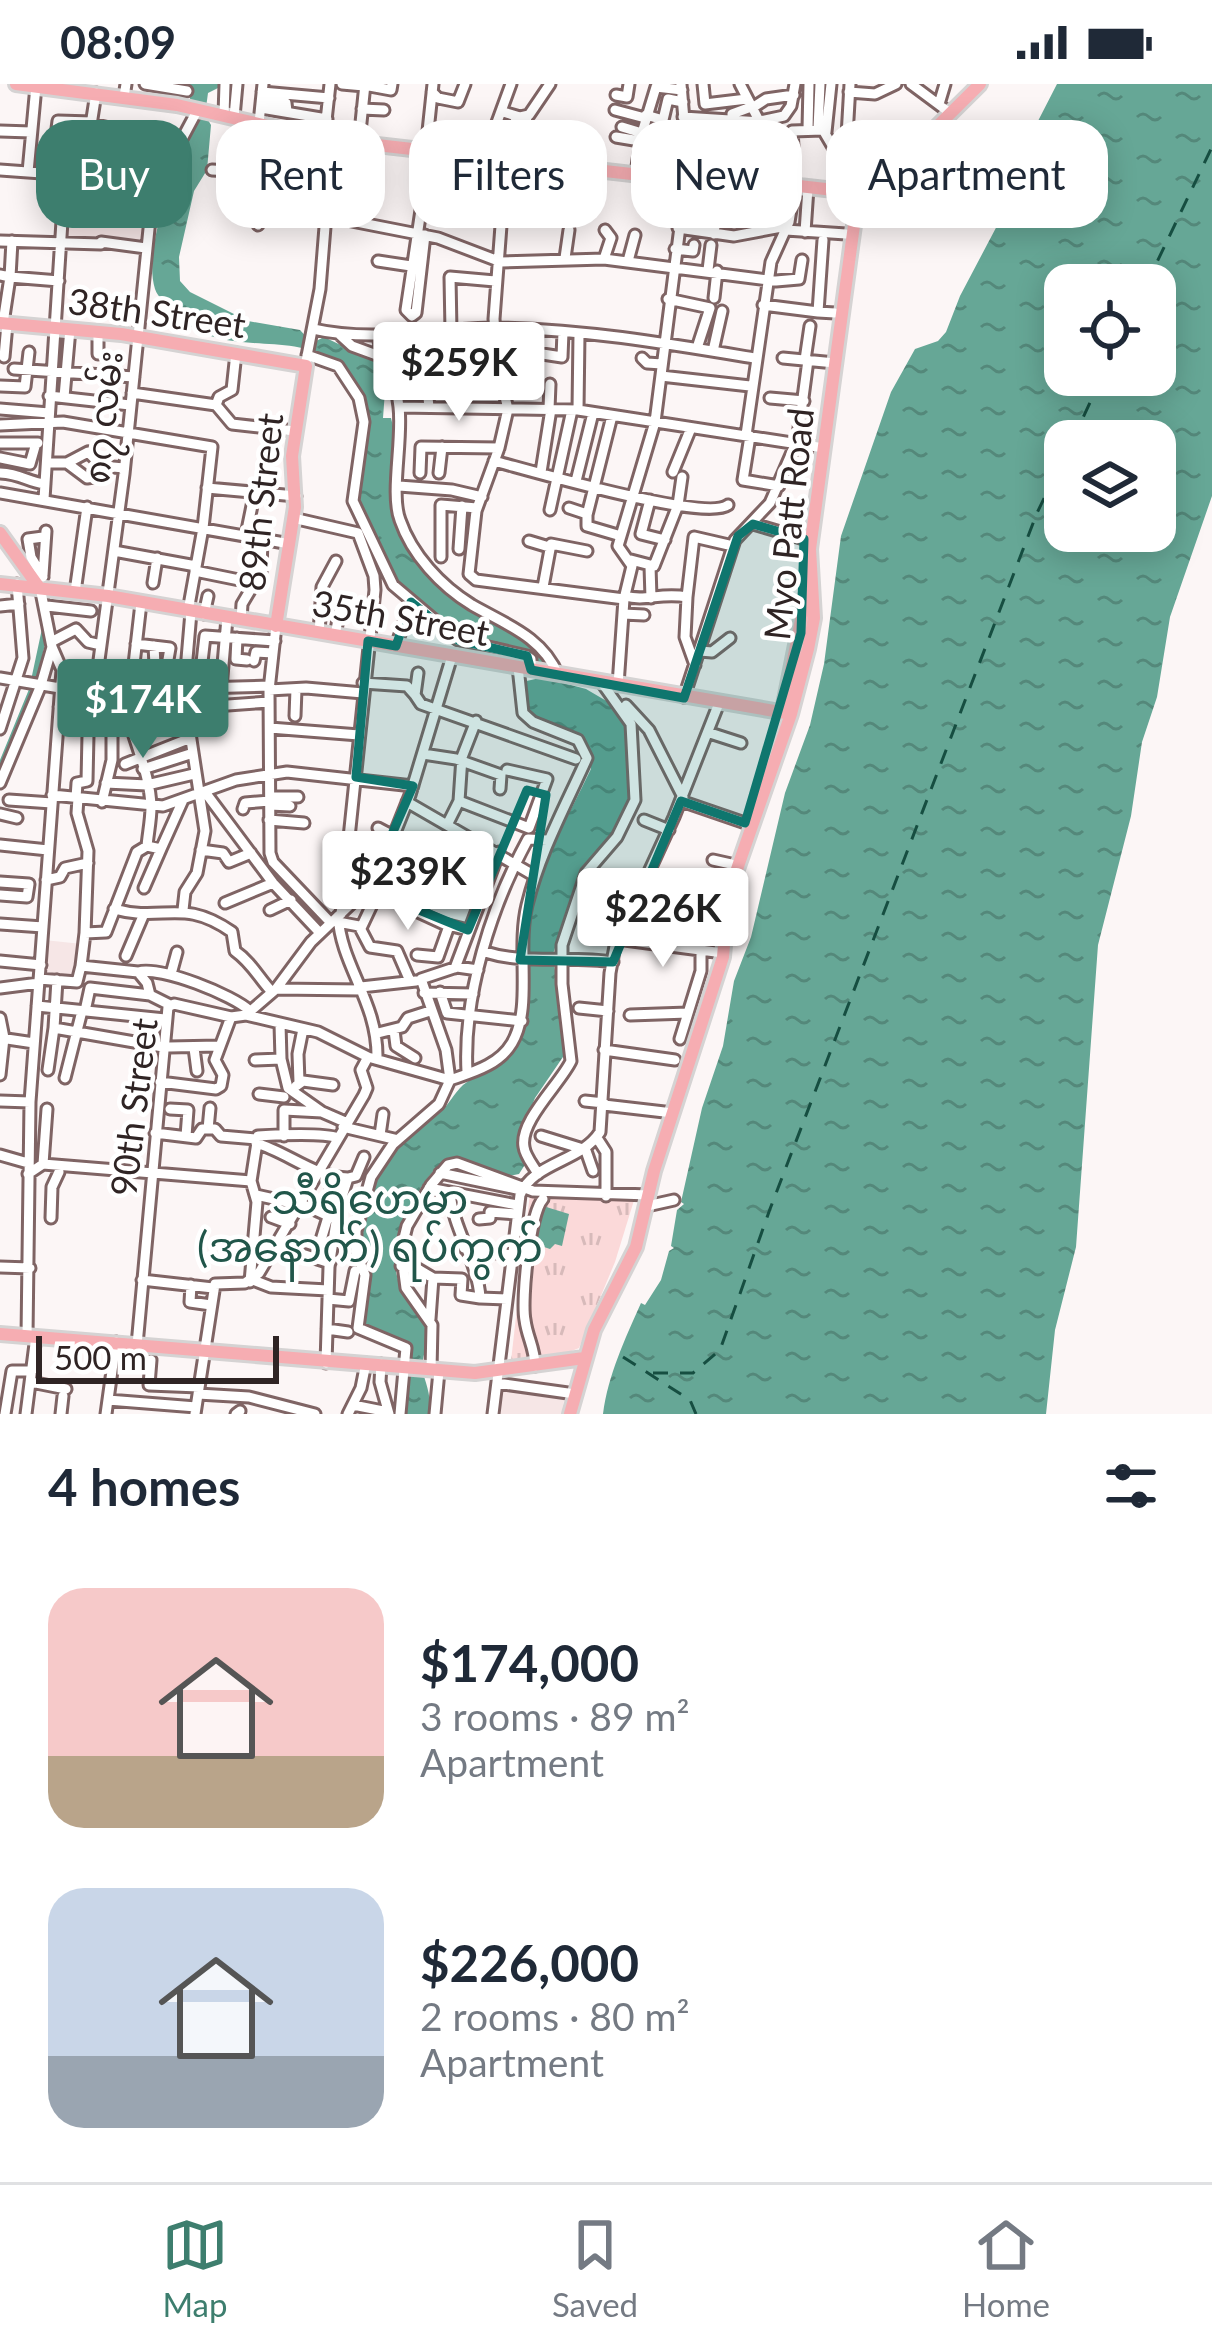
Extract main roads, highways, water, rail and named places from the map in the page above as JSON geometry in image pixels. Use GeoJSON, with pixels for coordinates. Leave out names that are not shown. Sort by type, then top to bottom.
{"type":"FeatureCollection","features":[{"type":"Feature","properties":{"kind":"main road"},"geometry":{"type":"LineString","coordinates":[[16,84],[120,90],[194,102],[229,116],[328,140],[685,180],[721,181],[775,164],[802,186],[826,188]]}},
{"type":"Feature","properties":{"kind":"main road","name":"Myo Patt Road"},"geometry":{"type":"LineString","coordinates":[[937,120],[977,84]]}},
{"type":"Feature","properties":{"kind":"main road","name":"Myo Patt Road"},"geometry":{"type":"LineString","coordinates":[[723,899],[814,618],[806,545],[847,228]]}},
{"type":"Feature","properties":{"kind":"main road","name":"Myo Patt Road"},"geometry":{"type":"LineString","coordinates":[[832,363],[835,314],[853,228]]}},
{"type":"Feature","properties":{"kind":"main road","name":"38th Street"},"geometry":{"type":"LineString","coordinates":[[3,324],[98,331],[236,353],[309,348]]}},
{"type":"Feature","properties":{"kind":"main road","name":"89th Street"},"geometry":{"type":"LineString","coordinates":[[276,626],[296,496],[295,430],[309,348]]}},
{"type":"Feature","properties":{"kind":"main road"},"geometry":{"type":"LineString","coordinates":[[0,533],[35,585]]}},
{"type":"Feature","properties":{"kind":"main road","name":"35th Street"},"geometry":{"type":"LineString","coordinates":[[0,584],[108,596],[787,713]]}},
{"type":"Feature","properties":{"kind":"main road","name":"Myo Patt Road"},"geometry":{"type":"LineString","coordinates":[[567,1414],[576,1358],[628,1270],[689,1040],[720,953],[723,899],[748,824]]}},
{"type":"Feature","properties":{"kind":"main road"},"geometry":{"type":"LineString","coordinates":[[0,1332],[498,1377],[576,1358]]}},
{"type":"Feature","properties":{"kind":"water"},"geometry":{"type":"Polygon","coordinates":[[[190,84],[220,84],[208,93],[207,170],[192,200],[192,129],[198,113],[190,102],[190,84]]]}},
{"type":"Feature","properties":{"kind":"water"},"geometry":{"type":"Polygon","coordinates":[[[1057,84],[1212,84],[1212,496],[1170,617],[1131,816],[1098,945],[1076,1247],[1055,1330],[1046,1414],[603,1414],[629,1330],[641,1303],[645,1305],[661,1280],[674,1248],[677,1210],[684,1204],[734,981],[751,937],[785,793],[810,725],[824,664],[841,536],[891,392],[915,349],[938,341],[946,332],[996,228],[1108,228],[1108,120],[1039,120],[1057,84]]]}},
{"type":"Feature","properties":{"kind":"water"},"geometry":{"type":"Polygon","coordinates":[[[158,228],[186,228],[180,281],[190,292],[248,321],[300,330],[312,343],[324,337],[374,361],[385,391],[383,418],[391,418],[394,434],[395,514],[412,555],[457,600],[530,644],[550,666],[556,681],[586,689],[615,706],[628,727],[632,800],[610,836],[580,869],[553,954],[565,1054],[535,1098],[517,1143],[526,1163],[519,1174],[509,1176],[454,1157],[442,1163],[420,1190],[403,1227],[397,1276],[427,1328],[423,1366],[429,1414],[403,1414],[409,1374],[407,1344],[361,1322],[360,1248],[368,1194],[395,1150],[443,1110],[463,1085],[508,1054],[518,1039],[525,1011],[527,937],[534,901],[555,843],[591,769],[588,753],[576,734],[525,710],[522,682],[540,678],[530,657],[477,644],[445,628],[417,604],[394,574],[356,497],[366,422],[360,389],[349,374],[313,351],[230,340],[190,326],[156,292],[158,228]]]}},
{"type":"Feature","properties":{"kind":"water"},"geometry":{"type":"Polygon","coordinates":[[[543,1206],[569,1214],[562,1246],[555,1244],[550,1249],[535,1240],[543,1206]]]}},
{"type":"Feature","properties":{"kind":"waterway"},"geometry":{"type":"LineString","coordinates":[[0,768],[32,690],[45,629]]}},
{"type":"Feature","properties":{"kind":"district","name":"သီရိဟေမာ (အနောက်) ရပ်ကွက်"},"geometry":{"type":"Point","coordinates":[370,1222]}}]}
